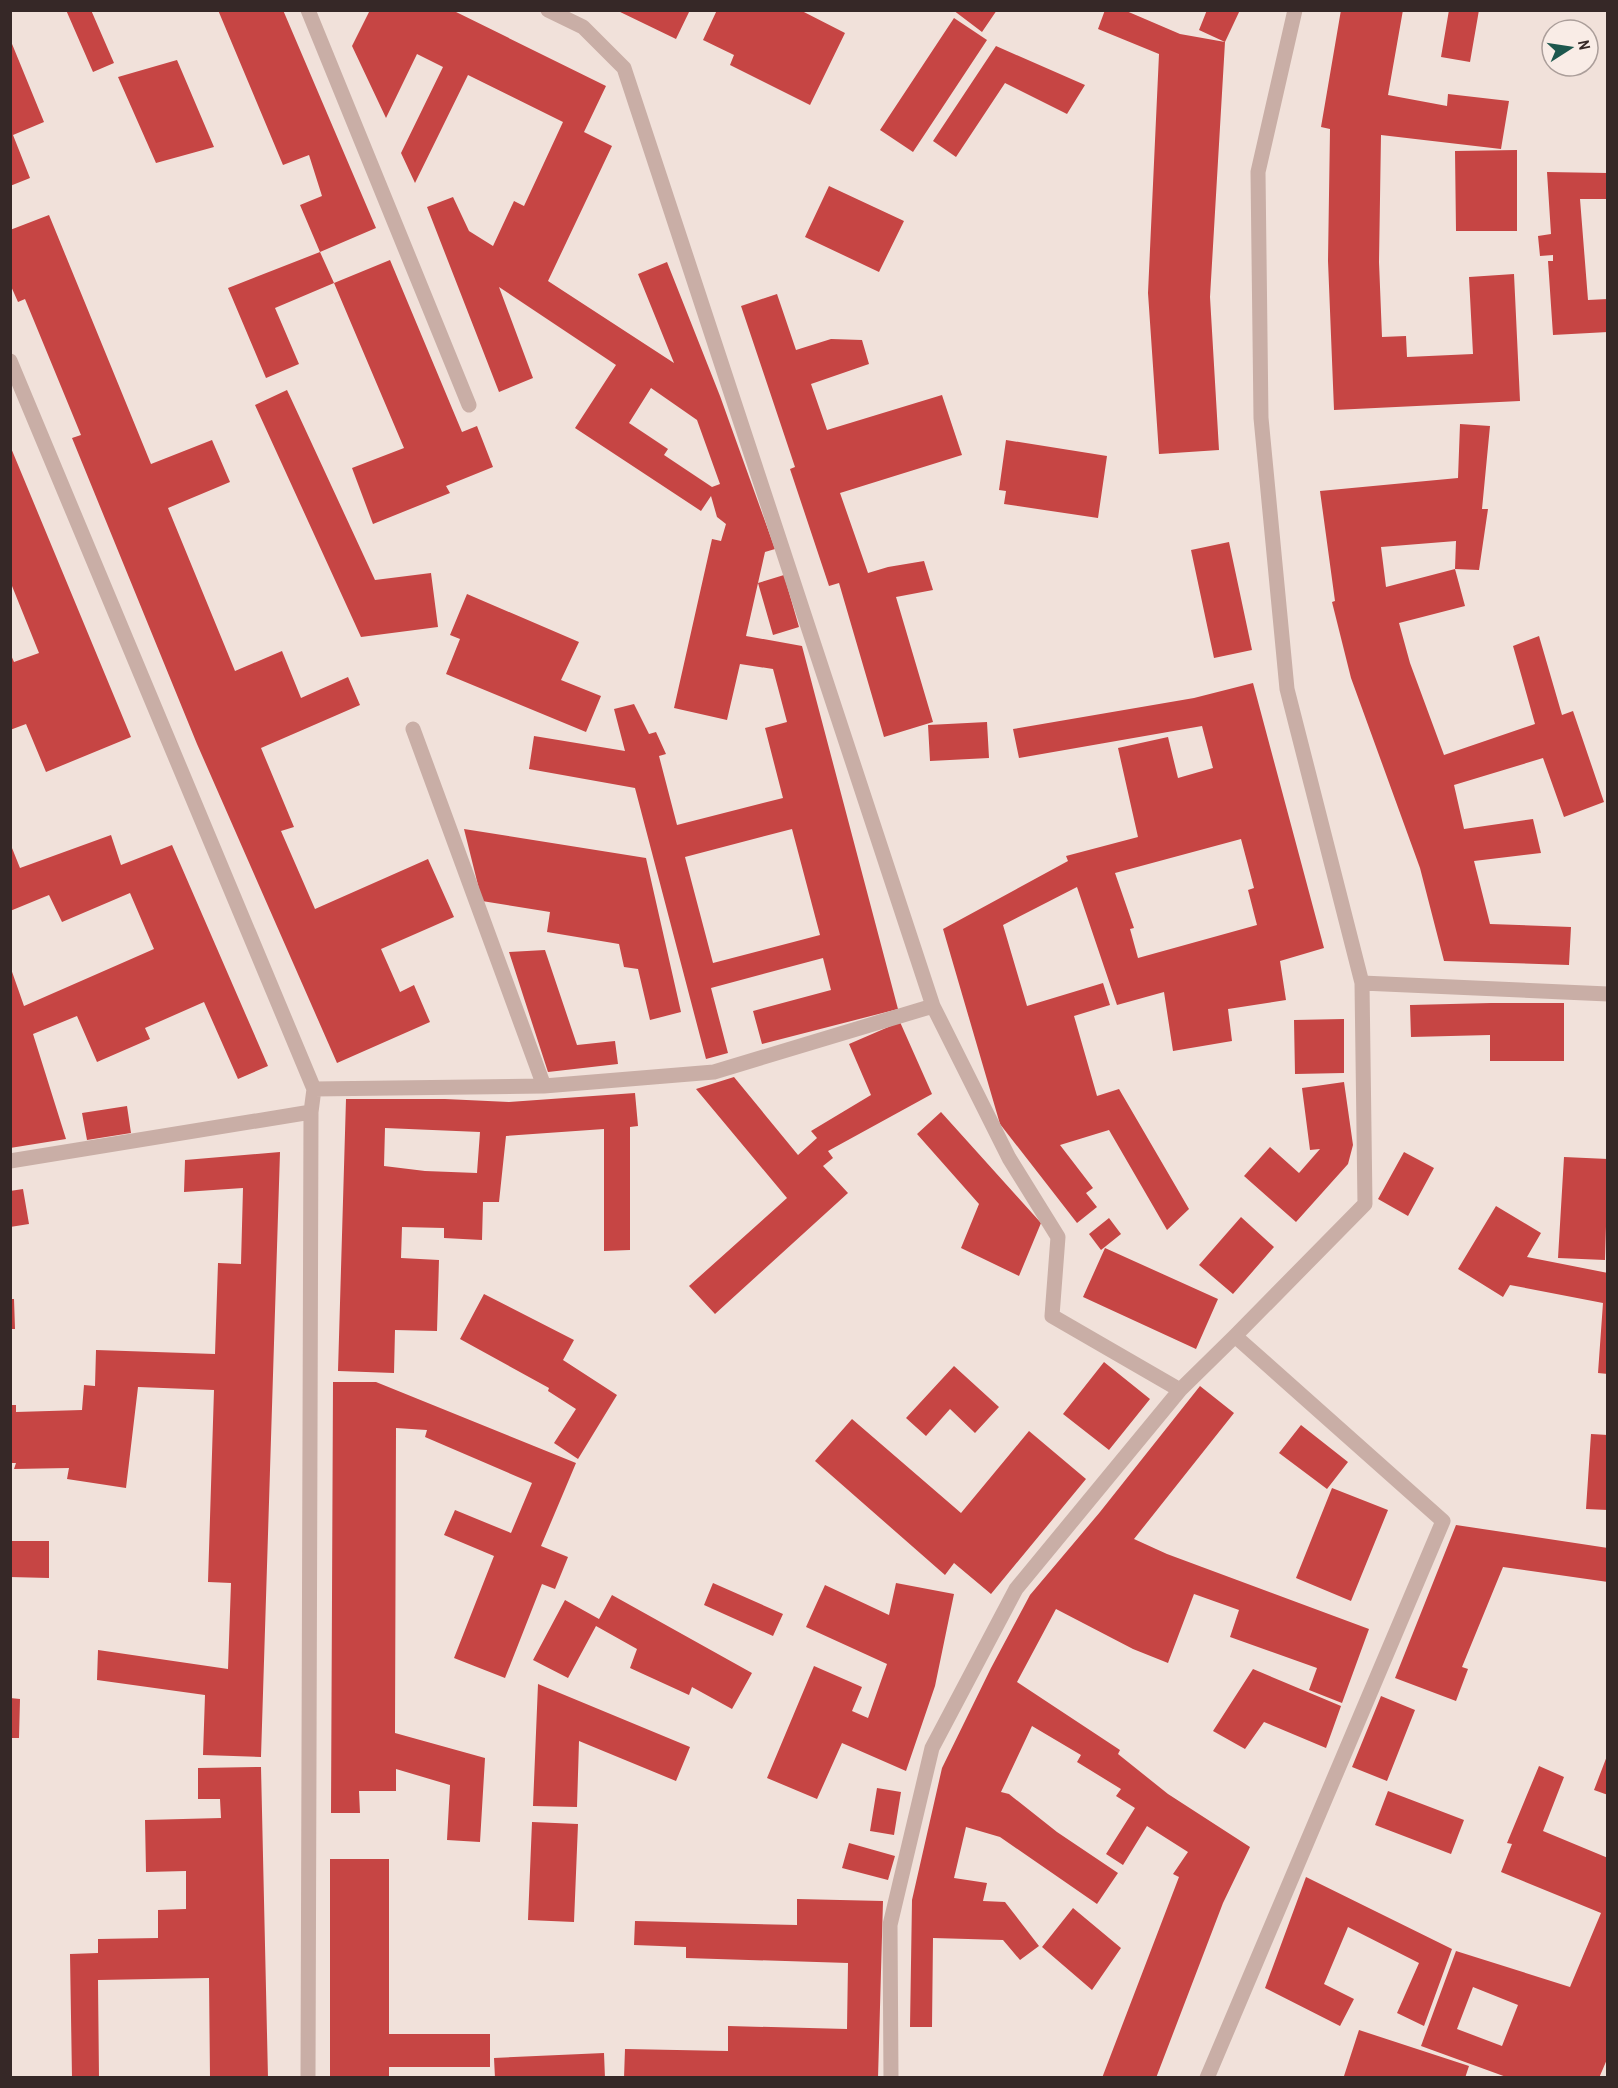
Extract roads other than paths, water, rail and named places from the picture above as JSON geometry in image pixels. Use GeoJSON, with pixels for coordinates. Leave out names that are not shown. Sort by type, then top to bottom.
{"type":"FeatureCollection","features":[{"type":"Feature","properties":{"kind":"street"},"geometry":{"type":"LineString","coordinates":[[308,10],[470,405]]}},
{"type":"Feature","properties":{"kind":"street"},"geometry":{"type":"LineString","coordinates":[[548,10],[583,27],[624,68],[933,1006],[1009,1158],[1058,1237],[1052,1316],[1180,1390]]}},
{"type":"Feature","properties":{"kind":"street"},"geometry":{"type":"LineString","coordinates":[[891,2078],[890,1925],[932,1748],[1016,1589],[1180,1390],[1365,1204],[1362,983],[1287,689],[1261,418],[1258,171],[1295,10]]}},
{"type":"Feature","properties":{"kind":"street"},"geometry":{"type":"LineString","coordinates":[[10,361],[314,1089],[311,1112],[308,2078]]}},
{"type":"Feature","properties":{"kind":"street"},"geometry":{"type":"LineString","coordinates":[[413,729],[544,1086]]}},
{"type":"Feature","properties":{"kind":"street"},"geometry":{"type":"LineString","coordinates":[[1362,983],[1608,994]]}},
{"type":"Feature","properties":{"kind":"street"},"geometry":{"type":"LineString","coordinates":[[314,1089],[544,1086],[714,1072],[933,1006]]}},
{"type":"Feature","properties":{"kind":"street"},"geometry":{"type":"LineString","coordinates":[[10,1161],[311,1112]]}},
{"type":"Feature","properties":{"kind":"street"},"geometry":{"type":"LineString","coordinates":[[1207,2078],[1443,1521],[1235,1336]]}}]}
